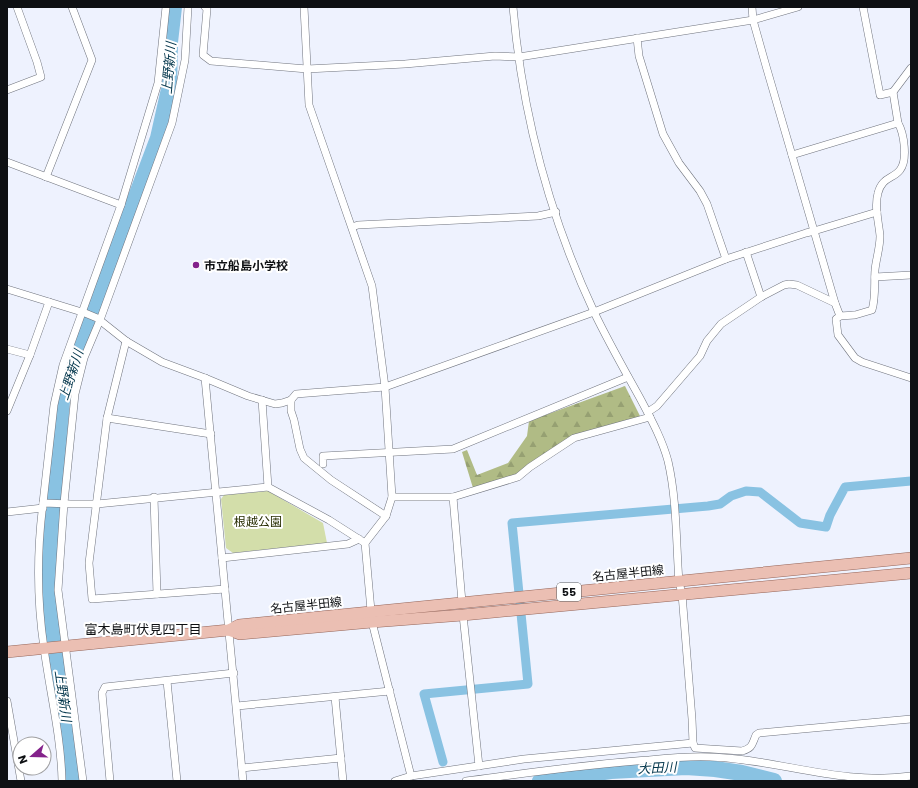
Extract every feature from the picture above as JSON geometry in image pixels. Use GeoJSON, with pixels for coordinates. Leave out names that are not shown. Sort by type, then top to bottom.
{"type":"FeatureCollection","features":[{"type":"Feature","properties":{"kind":"main road","name":"名古屋半田線"},"geometry":{"type":"LineString","coordinates":[[7,652],[229,630],[240,634],[371,617],[462,602],[679,582],[911,558]]}},
{"type":"Feature","properties":{"kind":"main road","name":"名古屋半田線"},"geometry":{"type":"LineString","coordinates":[[371,617],[463,615],[911,573]]}},
{"type":"Feature","properties":{"kind":"street"},"geometry":{"type":"LineString","coordinates":[[7,90],[41,77],[17,7]]}},
{"type":"Feature","properties":{"kind":"street"},"geometry":{"type":"LineString","coordinates":[[46,177],[92,60],[72,7]]}},
{"type":"Feature","properties":{"kind":"street"},"geometry":{"type":"LineString","coordinates":[[62,781],[61,756],[40,616],[39,573],[54,405],[63,365],[121,206],[158,83],[166,7]]}},
{"type":"Feature","properties":{"kind":"street"},"geometry":{"type":"LineString","coordinates":[[83,781],[63,647],[58,590],[64,503],[75,394],[84,358],[172,123],[185,60],[187,7]]}},
{"type":"Feature","properties":{"kind":"street"},"geometry":{"type":"LineString","coordinates":[[205,7],[203,55],[212,61],[307,69],[405,64],[494,56],[519,57],[753,20],[798,7]]}},
{"type":"Feature","properties":{"kind":"street"},"geometry":{"type":"LineString","coordinates":[[222,558],[348,544],[362,541],[386,516],[392,497],[385,387],[372,286],[309,105],[304,7]]}},
{"type":"Feature","properties":{"kind":"street"},"geometry":{"type":"LineString","coordinates":[[513,7],[519,57],[534,138],[571,257],[594,312],[649,415],[661,439],[665,453],[673,488],[679,582],[682,594],[693,743],[695,748],[742,751],[748,749],[752,745],[756,735],[759,733],[911,719]]}},
{"type":"Feature","properties":{"kind":"street"},"geometry":{"type":"LineString","coordinates":[[752,7],[753,20],[840,316]]}},
{"type":"Feature","properties":{"kind":"street"},"geometry":{"type":"LineString","coordinates":[[863,7],[880,95],[893,92],[911,68]]}},
{"type":"Feature","properties":{"kind":"street"},"geometry":{"type":"LineString","coordinates":[[636,38],[639,56],[663,134],[707,204],[726,259]]}},
{"type":"Feature","properties":{"kind":"street"},"geometry":{"type":"LineString","coordinates":[[893,92],[898,123],[904,144],[904,156],[903,167],[896,174],[888,178],[880,187],[877,201],[879,242],[875,277],[874,305],[872,310],[855,315],[840,316],[836,319],[838,335],[855,358],[862,362],[911,378]]}},
{"type":"Feature","properties":{"kind":"street"},"geometry":{"type":"LineString","coordinates":[[792,155],[898,123]]}},
{"type":"Feature","properties":{"kind":"street"},"geometry":{"type":"LineString","coordinates":[[7,162],[121,206]]}},
{"type":"Feature","properties":{"kind":"street"},"geometry":{"type":"LineString","coordinates":[[352,227],[358,225],[538,216],[556,212]]}},
{"type":"Feature","properties":{"kind":"street"},"geometry":{"type":"LineString","coordinates":[[7,289],[83,312],[99,319],[126,341],[162,362],[248,396],[275,404],[291,400],[296,394],[385,387],[594,312],[726,259],[877,212]]}},
{"type":"Feature","properties":{"kind":"street"},"geometry":{"type":"LineString","coordinates":[[746,252],[761,298]]}},
{"type":"Feature","properties":{"kind":"street"},"geometry":{"type":"LineString","coordinates":[[875,277],[911,275]]}},
{"type":"Feature","properties":{"kind":"street"},"geometry":{"type":"LineString","coordinates":[[392,497],[453,497],[518,477],[530,467],[574,438],[649,415],[700,356],[707,341],[721,324],[784,285],[797,285],[835,303]]}},
{"type":"Feature","properties":{"kind":"street"},"geometry":{"type":"LineString","coordinates":[[7,411],[30,355],[49,302]]}},
{"type":"Feature","properties":{"kind":"street"},"geometry":{"type":"LineString","coordinates":[[126,341],[107,418],[89,563],[92,599],[225,589]]}},
{"type":"Feature","properties":{"kind":"street"},"geometry":{"type":"LineString","coordinates":[[7,349],[30,355]]}},
{"type":"Feature","properties":{"kind":"street"},"geometry":{"type":"LineString","coordinates":[[323,464],[322,456],[454,449],[628,376]]}},
{"type":"Feature","properties":{"kind":"street"},"geometry":{"type":"LineString","coordinates":[[205,378],[243,781]]}},
{"type":"Feature","properties":{"kind":"street"},"geometry":{"type":"LineString","coordinates":[[262,400],[268,487]]}},
{"type":"Feature","properties":{"kind":"street"},"geometry":{"type":"LineString","coordinates":[[291,400],[290,411],[294,420],[300,449],[304,458],[331,480],[386,516]]}},
{"type":"Feature","properties":{"kind":"street"},"geometry":{"type":"LineString","coordinates":[[107,418],[211,434]]}},
{"type":"Feature","properties":{"kind":"street"},"geometry":{"type":"LineString","coordinates":[[7,512],[45,504],[97,504],[154,497],[268,487],[329,520],[362,541]]}},
{"type":"Feature","properties":{"kind":"street"},"geometry":{"type":"LineString","coordinates":[[154,497],[157,594]]}},
{"type":"Feature","properties":{"kind":"street"},"geometry":{"type":"LineString","coordinates":[[453,497],[462,602]]}},
{"type":"Feature","properties":{"kind":"street"},"geometry":{"type":"LineString","coordinates":[[362,541],[371,617],[411,776]]}},
{"type":"Feature","properties":{"kind":"street"},"geometry":{"type":"LineString","coordinates":[[463,615],[479,766]]}},
{"type":"Feature","properties":{"kind":"street"},"geometry":{"type":"LineString","coordinates":[[110,781],[102,693],[105,687],[167,682],[234,673]]}},
{"type":"Feature","properties":{"kind":"street"},"geometry":{"type":"LineString","coordinates":[[167,682],[177,781]]}},
{"type":"Feature","properties":{"kind":"street"},"geometry":{"type":"LineString","coordinates":[[237,706],[390,691]]}},
{"type":"Feature","properties":{"kind":"street"},"geometry":{"type":"LineString","coordinates":[[335,697],[343,781]]}},
{"type":"Feature","properties":{"kind":"street"},"geometry":{"type":"LineString","coordinates":[[7,701],[21,781]]}},
{"type":"Feature","properties":{"kind":"street"},"geometry":{"type":"LineString","coordinates":[[395,781],[411,776],[524,759],[693,743]]}},
{"type":"Feature","properties":{"kind":"street"},"geometry":{"type":"LineString","coordinates":[[466,781],[609,762],[708,757],[730,758],[866,779],[911,776]]}},
{"type":"Feature","properties":{"kind":"street"},"geometry":{"type":"LineString","coordinates":[[242,768],[341,758]]}},
{"type":"Feature","properties":{"kind":"green space"},"geometry":{"type":"Polygon","coordinates":[[[625,386],[641,418],[574,436],[515,475],[473,488],[462,452],[467,450],[477,475],[508,463],[527,436],[529,421],[625,386]]]}},
{"type":"Feature","properties":{"kind":"green space","name":"根越公園"},"geometry":{"type":"Polygon","coordinates":[[[268,491],[323,523],[327,543],[233,553],[226,548],[221,499],[224,495],[268,491]]]}},
{"type":"Feature","properties":{"kind":"waterway","name":"上野新川"},"geometry":{"type":"LineString","coordinates":[[72,781],[72,759],[49,602],[50,553],[62,401],[70,373],[158,138],[169,89],[170,42],[174,7]]}},
{"type":"Feature","properties":{"kind":"waterway"},"geometry":{"type":"LineString","coordinates":[[443,762],[424,694],[528,684],[512,523],[708,506],[720,504],[731,496],[746,491],[760,492],[800,523],[826,527],[830,515],[845,487],[911,481]]}},
{"type":"Feature","properties":{"kind":"waterway","name":"大田川"},"geometry":{"type":"LineString","coordinates":[[540,781],[611,771],[686,767],[742,773],[774,781]]}},
{"type":"Feature","properties":{"kind":"place","name":"市立船島小学校"},"geometry":{"type":"Point","coordinates":[196,265]}},
{"type":"Feature","properties":{"kind":"district","name":"富木島町伏見四丁目"},"geometry":{"type":"Point","coordinates":[143,629]}}]}
